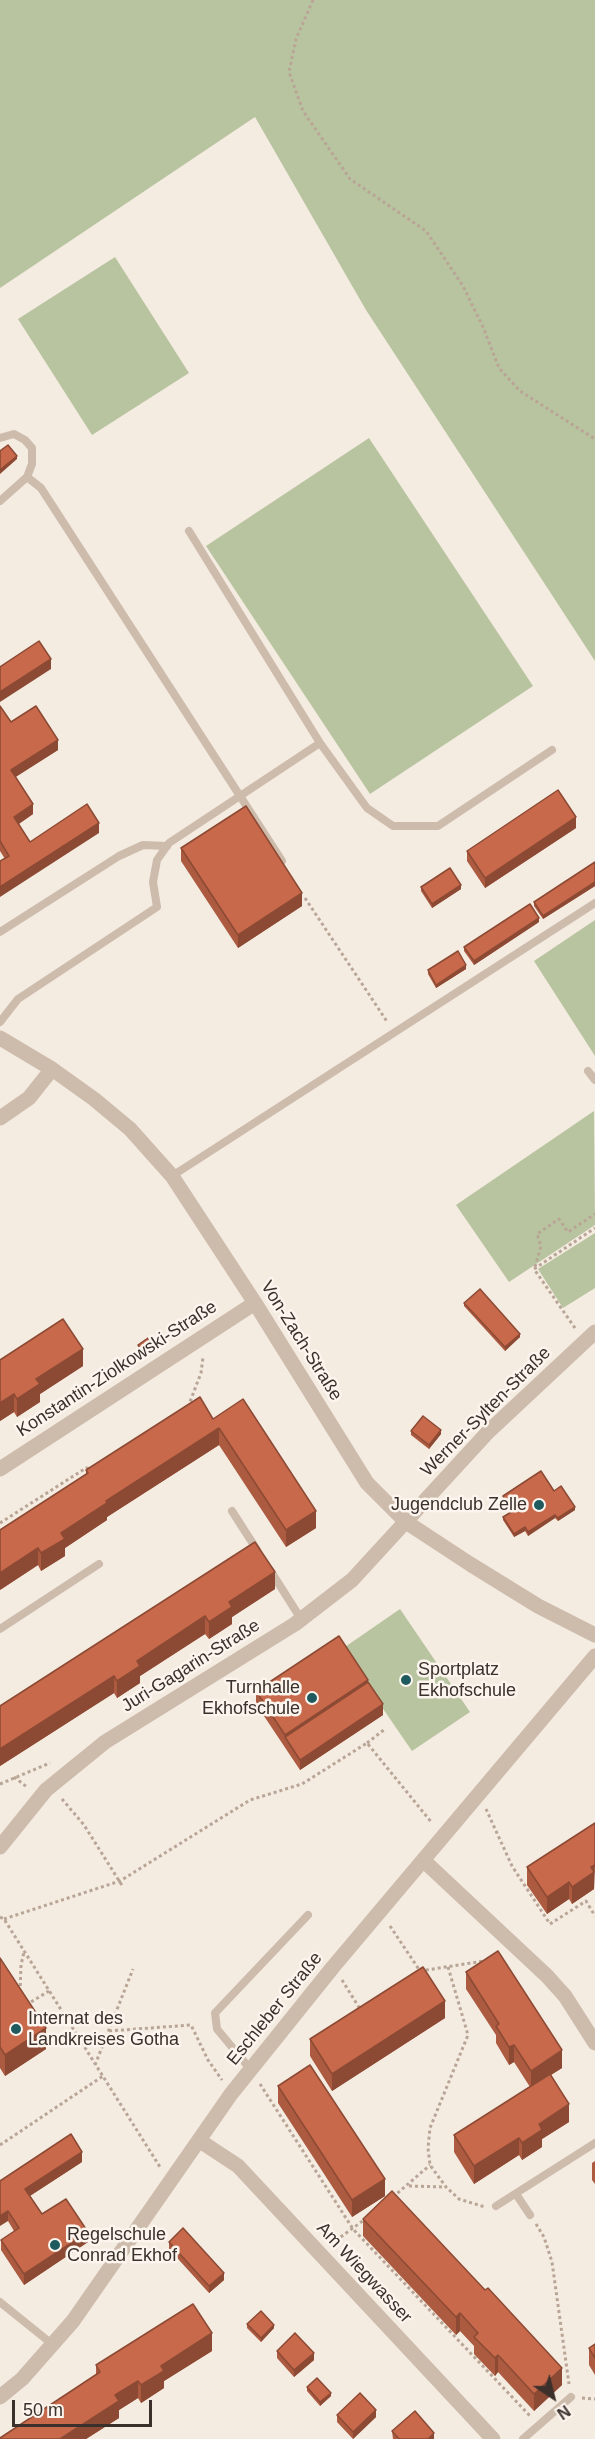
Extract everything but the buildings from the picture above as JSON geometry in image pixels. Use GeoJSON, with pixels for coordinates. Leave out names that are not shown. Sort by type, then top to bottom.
{"type":"FeatureCollection","features":[{"type":"Feature","properties":{"kind":"street","name":"Von-Zach-Straße"},"geometry":{"type":"LineString","coordinates":[[0,1038],[52,1069],[94,1099],[130,1129],[172,1176],[255,1303],[367,1483],[406,1522],[519,1594],[595,1635]]}},
{"type":"Feature","properties":{"kind":"street"},"geometry":{"type":"LineString","coordinates":[[0,1118],[29,1098],[52,1069]]}},
{"type":"Feature","properties":{"kind":"street","name":"Konstantin-Ziolkowski-Straße"},"geometry":{"type":"LineString","coordinates":[[0,1469],[255,1303]]}},
{"type":"Feature","properties":{"kind":"street","name":"Werner-Sylten-Straße"},"geometry":{"type":"LineString","coordinates":[[406,1522],[488,1432],[590,1336]]}},
{"type":"Feature","properties":{"kind":"street","name":"Juri-Gagarin-Straße"},"geometry":{"type":"LineString","coordinates":[[0,1847],[51,1786],[105,1742],[302,1619],[352,1580],[406,1522]]}},
{"type":"Feature","properties":{"kind":"street","name":"Eschleber Straße"},"geometry":{"type":"LineString","coordinates":[[0,2397],[22,2379],[73,2320],[231,2094],[333,1966],[595,1656]]}},
{"type":"Feature","properties":{"kind":"street"},"geometry":{"type":"LineString","coordinates":[[423,1860],[547,1976],[565,1996],[595,2043]]}},
{"type":"Feature","properties":{"kind":"street","name":"Am Wiegwasser"},"geometry":{"type":"LineString","coordinates":[[200,2141],[238,2166],[493,2439]]}},
{"type":"Feature","properties":{"kind":"lane"},"geometry":{"type":"LineString","coordinates":[[0,438],[14,434],[25,440],[32,448],[32,464],[27,477],[0,501]]}},
{"type":"Feature","properties":{"kind":"lane"},"geometry":{"type":"LineString","coordinates":[[27,477],[41,488],[287,870]]}},
{"type":"Feature","properties":{"kind":"lane"},"geometry":{"type":"LineString","coordinates":[[189,531],[320,743],[367,808],[393,826],[438,826],[552,750]]}},
{"type":"Feature","properties":{"kind":"lane"},"geometry":{"type":"LineString","coordinates":[[0,1022],[18,999],[157,907],[153,882],[158,860],[167,846],[320,743]]}},
{"type":"Feature","properties":{"kind":"lane"},"geometry":{"type":"LineString","coordinates":[[0,932],[119,856],[143,845],[167,846]]}},
{"type":"Feature","properties":{"kind":"lane"},"geometry":{"type":"LineString","coordinates":[[172,1176],[595,903]]}},
{"type":"Feature","properties":{"kind":"lane"},"geometry":{"type":"LineString","coordinates":[[588,1071],[595,1080]]}},
{"type":"Feature","properties":{"kind":"lane"},"geometry":{"type":"LineString","coordinates":[[232,1510],[302,1619]]}},
{"type":"Feature","properties":{"kind":"lane"},"geometry":{"type":"LineString","coordinates":[[0,1629],[99,1564]]}},
{"type":"Feature","properties":{"kind":"lane"},"geometry":{"type":"LineString","coordinates":[[251,2070],[217,2029],[215,2013],[308,1914]]}},
{"type":"Feature","properties":{"kind":"lane"},"geometry":{"type":"LineString","coordinates":[[496,2206],[595,2143]]}},
{"type":"Feature","properties":{"kind":"lane"},"geometry":{"type":"LineString","coordinates":[[516,2193],[530,2215]]}},
{"type":"Feature","properties":{"kind":"lane"},"geometry":{"type":"LineString","coordinates":[[0,2302],[52,2344]]}},
{"type":"Feature","properties":{"kind":"lane"},"geometry":{"type":"LineString","coordinates":[[523,2439],[571,2397]]}},
{"type":"Feature","properties":{"kind":"path"},"geometry":{"type":"LineString","coordinates":[[313,0],[296,39],[289,72],[303,111],[350,179],[426,231],[462,286],[483,327],[499,368],[520,391],[595,439]]}},
{"type":"Feature","properties":{"kind":"path"},"geometry":{"type":"LineString","coordinates":[[305,898],[394,1032]]}},
{"type":"Feature","properties":{"kind":"path"},"geometry":{"type":"LineString","coordinates":[[534,1269],[541,1246],[537,1234],[559,1219],[568,1232],[595,1214]]}},
{"type":"Feature","properties":{"kind":"path"},"geometry":{"type":"LineString","coordinates":[[534,1269],[595,1228]]}},
{"type":"Feature","properties":{"kind":"path"},"geometry":{"type":"LineString","coordinates":[[534,1269],[590,1336]]}},
{"type":"Feature","properties":{"kind":"path"},"geometry":{"type":"LineString","coordinates":[[188,1407],[201,1373],[207,1334]]}},
{"type":"Feature","properties":{"kind":"path"},"geometry":{"type":"LineString","coordinates":[[0,1523],[86,1468],[95,1469]]}},
{"type":"Feature","properties":{"kind":"path"},"geometry":{"type":"LineString","coordinates":[[170,2184],[2,1918],[120,1881],[250,1800],[302,1784],[385,1729]]}},
{"type":"Feature","properties":{"kind":"path"},"geometry":{"type":"LineString","coordinates":[[367,1743],[443,1836]]}},
{"type":"Feature","properties":{"kind":"path"},"geometry":{"type":"LineString","coordinates":[[51,1786],[84,1825],[123,1887]]}},
{"type":"Feature","properties":{"kind":"path"},"geometry":{"type":"LineString","coordinates":[[478,1794],[512,1866],[550,1924],[586,1902],[595,1916]]}},
{"type":"Feature","properties":{"kind":"path"},"geometry":{"type":"LineString","coordinates":[[380,1912],[420,1971],[492,1960]]}},
{"type":"Feature","properties":{"kind":"path"},"geometry":{"type":"LineString","coordinates":[[20,1998],[21,1965],[24,1952]]}},
{"type":"Feature","properties":{"kind":"path"},"geometry":{"type":"LineString","coordinates":[[333,1966],[360,2009]]}},
{"type":"Feature","properties":{"kind":"path"},"geometry":{"type":"LineString","coordinates":[[448,1967],[468,2035],[430,2128],[428,2148],[430,2165],[446,2187],[459,2199],[480,2207],[496,2206]]}},
{"type":"Feature","properties":{"kind":"path"},"geometry":{"type":"LineString","coordinates":[[95,2065],[133,1969]]}},
{"type":"Feature","properties":{"kind":"path"},"geometry":{"type":"LineString","coordinates":[[19,2009],[49,1991]]}},
{"type":"Feature","properties":{"kind":"path"},"geometry":{"type":"LineString","coordinates":[[109,2031],[191,2025],[208,2060],[231,2094]]}},
{"type":"Feature","properties":{"kind":"path"},"geometry":{"type":"LineString","coordinates":[[251,2070],[353,2229],[539,2425]]}},
{"type":"Feature","properties":{"kind":"path"},"geometry":{"type":"LineString","coordinates":[[1,2143],[103,2076]]}},
{"type":"Feature","properties":{"kind":"path"},"geometry":{"type":"LineString","coordinates":[[390,2200],[409,2186],[430,2165]]}},
{"type":"Feature","properties":{"kind":"path"},"geometry":{"type":"LineString","coordinates":[[409,2186],[446,2187]]}},
{"type":"Feature","properties":{"kind":"path"},"geometry":{"type":"LineString","coordinates":[[319,2253],[372,2214]]}},
{"type":"Feature","properties":{"kind":"path"},"geometry":{"type":"LineString","coordinates":[[530,2215],[544,2237],[552,2262],[571,2397]]}},
{"type":"Feature","properties":{"kind":"green space"},"geometry":{"type":"Polygon","coordinates":[[[0,0],[595,0],[595,661],[366,310],[255,117],[0,288],[0,0]]]}},
{"type":"Feature","properties":{"kind":"green space"},"geometry":{"type":"Polygon","coordinates":[[[115,257],[189,373],[92,435],[18,319],[115,257]]]}},
{"type":"Feature","properties":{"kind":"green space"},"geometry":{"type":"Polygon","coordinates":[[[369,438],[533,686],[370,794],[206,546],[369,438]]]}},
{"type":"Feature","properties":{"kind":"green space"},"geometry":{"type":"Polygon","coordinates":[[[595,920],[595,1056],[534,961],[595,920]]]}},
{"type":"Feature","properties":{"kind":"green space"},"geometry":{"type":"Polygon","coordinates":[[[594,1111],[595,1225],[509,1282],[456,1205],[594,1111]]]}},
{"type":"Feature","properties":{"kind":"green space"},"geometry":{"type":"Polygon","coordinates":[[[595,1233],[595,1288],[563,1308],[538,1269],[595,1233]]]}},
{"type":"Feature","properties":{"kind":"green space","name":"Sportplatz Ekhofschule"},"geometry":{"type":"Polygon","coordinates":[[[400,1609],[470,1712],[412,1751],[342,1649],[400,1609]]]}},
{"type":"Feature","properties":{"kind":"place","name":"Jugendclub Zelle"},"geometry":{"type":"Point","coordinates":[539,1505]}},
{"type":"Feature","properties":{"kind":"place","name":"Sportplatz Ekhofschule"},"geometry":{"type":"Point","coordinates":[406,1680]}},
{"type":"Feature","properties":{"kind":"place","name":"Turnhalle Ekhofschule"},"geometry":{"type":"Point","coordinates":[312,1698]}},
{"type":"Feature","properties":{"kind":"place","name":"Internat des Landkreises Gotha"},"geometry":{"type":"Point","coordinates":[16,2029]}},
{"type":"Feature","properties":{"kind":"place","name":"Regelschule Conrad Ekhof"},"geometry":{"type":"Point","coordinates":[55,2245]}}]}
